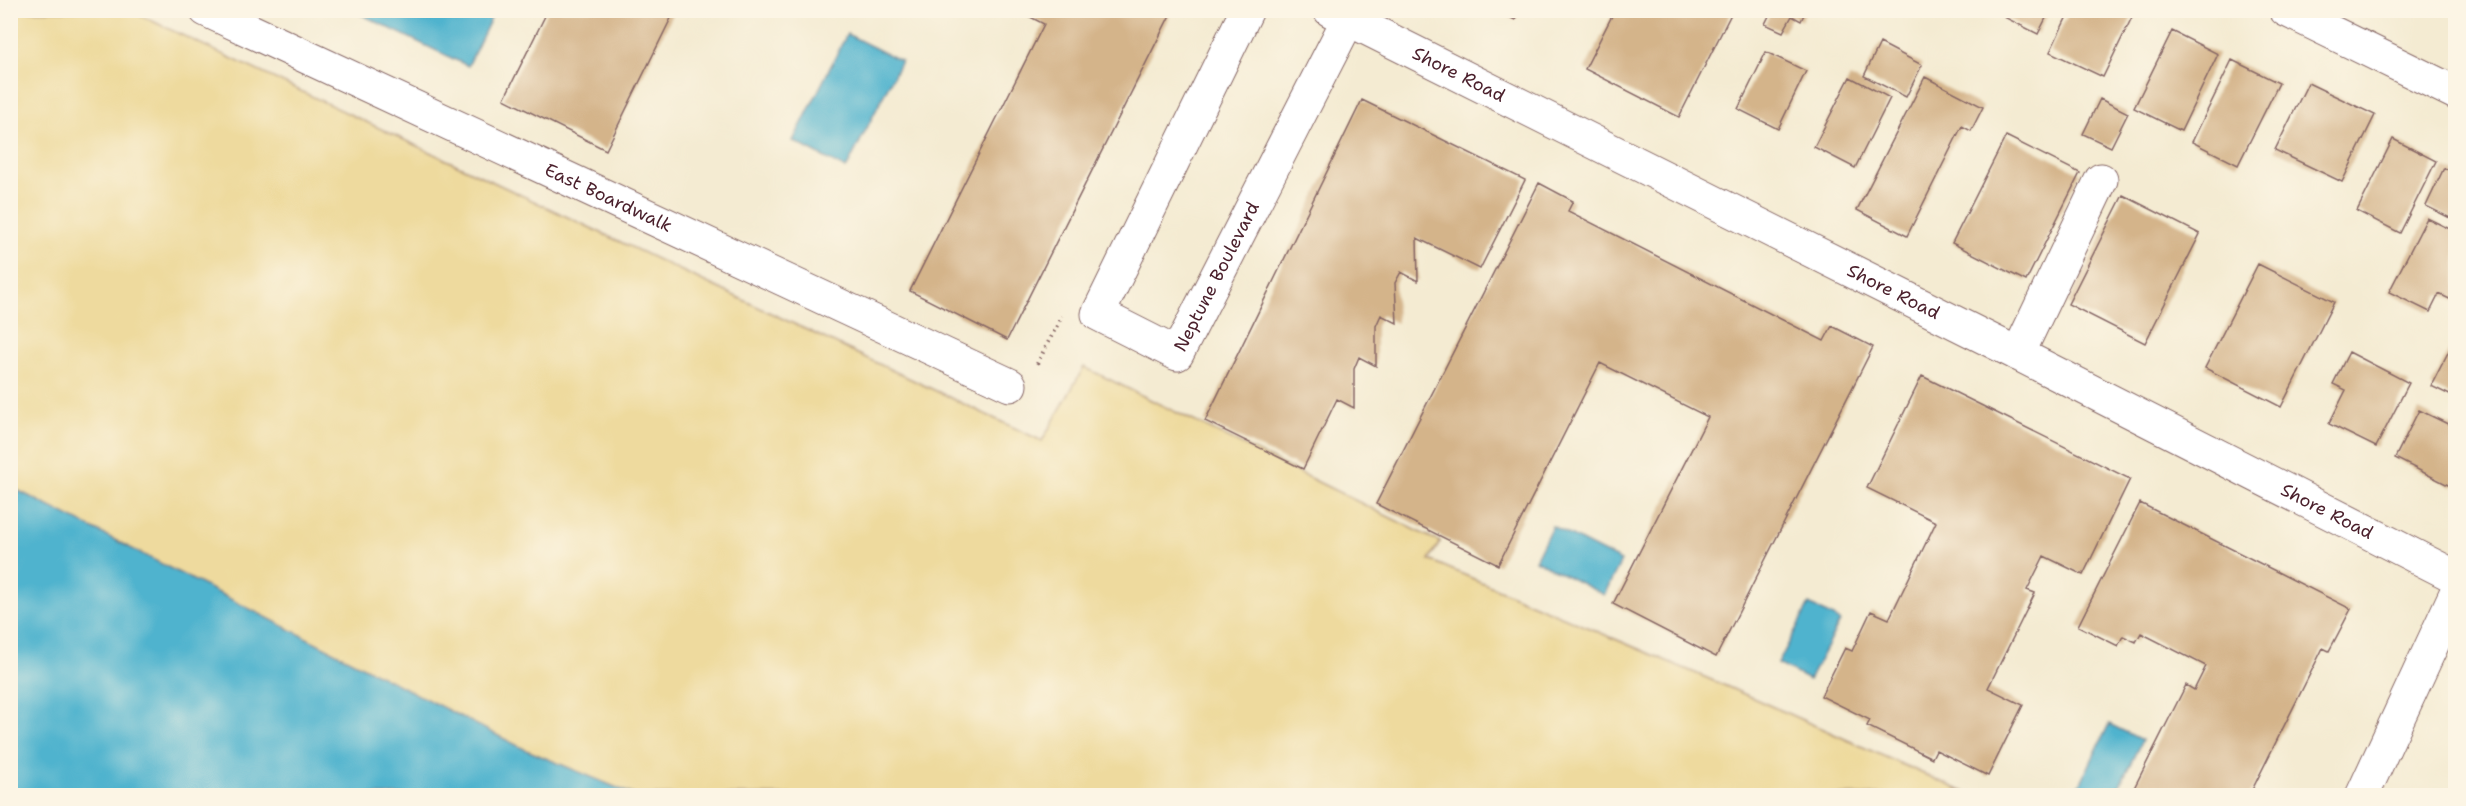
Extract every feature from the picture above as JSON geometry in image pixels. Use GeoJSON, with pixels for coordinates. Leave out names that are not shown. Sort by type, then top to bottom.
{"type":"FeatureCollection","features":[{"type":"Feature","properties":{"kind":"street","name":"East Boardwalk"},"geometry":{"type":"LineString","coordinates":[[206,10],[1010,385]]}},
{"type":"Feature","properties":{"kind":"street","name":"Neptune Boulevard"},"geometry":{"type":"LineString","coordinates":[[1247,10],[1098,314],[1177,354],[1344,14]]}},
{"type":"Feature","properties":{"kind":"street"},"geometry":{"type":"LineString","coordinates":[[2286,10],[2456,93]]}},
{"type":"Feature","properties":{"kind":"street","name":"Shore Road"},"geometry":{"type":"LineString","coordinates":[[1344,14],[2456,577]]}},
{"type":"Feature","properties":{"kind":"street"},"geometry":{"type":"LineString","coordinates":[[2018,354],[2101,180]]}},
{"type":"Feature","properties":{"kind":"street"},"geometry":{"type":"LineString","coordinates":[[2362,795],[2456,593]]}},
{"type":"Feature","properties":{"kind":"sand"},"geometry":{"type":"Polygon","coordinates":[[[10,11],[131,11],[1042,441],[1084,367],[1440,542],[1429,560],[1728,687],[1971,795],[634,795],[524,749],[11,487],[10,11]]]}},
{"type":"Feature","properties":{"kind":"water"},"geometry":{"type":"Polygon","coordinates":[[[362,10],[491,10],[494,12],[468,66],[360,14],[362,10]]]}},
{"type":"Feature","properties":{"kind":"water"},"geometry":{"type":"Polygon","coordinates":[[[847,34],[901,61],[846,169],[793,141],[847,34]]]}},
{"type":"Feature","properties":{"kind":"water"},"geometry":{"type":"Polygon","coordinates":[[[11,487],[524,749],[634,795],[11,795],[11,487]]]}},
{"type":"Feature","properties":{"kind":"water"},"geometry":{"type":"Polygon","coordinates":[[[1552,526],[1621,561],[1604,595],[1535,560],[1552,526]]]}},
{"type":"Feature","properties":{"kind":"water"},"geometry":{"type":"Polygon","coordinates":[[[1809,604],[1840,621],[1809,680],[1778,664],[1809,604]]]}},
{"type":"Feature","properties":{"kind":"water"},"geometry":{"type":"Polygon","coordinates":[[[2109,724],[2142,740],[2115,795],[2075,795],[2109,724]]]}},
{"type":"Feature","properties":{"kind":"building"},"geometry":{"type":"Polygon","coordinates":[[[548,10],[675,10],[606,150],[504,99],[548,10]]]}},
{"type":"Feature","properties":{"kind":"building"},"geometry":{"type":"Polygon","coordinates":[[[1017,10],[1160,10],[1170,15],[1007,340],[910,291],[1044,24],[1017,10]]]}},
{"type":"Feature","properties":{"kind":"building"},"geometry":{"type":"Polygon","coordinates":[[[1496,10],[1520,10],[1515,20],[1496,10]]]}},
{"type":"Feature","properties":{"kind":"building"},"geometry":{"type":"Polygon","coordinates":[[[1615,10],[1733,10],[1679,117],[1585,69],[1615,10]]]}},
{"type":"Feature","properties":{"kind":"building"},"geometry":{"type":"Polygon","coordinates":[[[1772,10],[1806,10],[1801,21],[1792,16],[1783,32],[1765,24],[1772,10]]]}},
{"type":"Feature","properties":{"kind":"building"},"geometry":{"type":"Polygon","coordinates":[[[2007,10],[2050,10],[2038,34],[2004,17],[2007,10]]]}},
{"type":"Feature","properties":{"kind":"building"},"geometry":{"type":"Polygon","coordinates":[[[2070,10],[2130,10],[2134,13],[2103,77],[2050,52],[2070,10]]]}},
{"type":"Feature","properties":{"kind":"building"},"geometry":{"type":"Polygon","coordinates":[[[2172,31],[2218,54],[2181,131],[2134,108],[2172,31]]]}},
{"type":"Feature","properties":{"kind":"building"},"geometry":{"type":"Polygon","coordinates":[[[1880,43],[1922,65],[1906,97],[1864,76],[1880,43]]]}},
{"type":"Feature","properties":{"kind":"building"},"geometry":{"type":"Polygon","coordinates":[[[1766,52],[1806,71],[1778,129],[1738,109],[1766,52]]]}},
{"type":"Feature","properties":{"kind":"building"},"geometry":{"type":"Polygon","coordinates":[[[2232,60],[2279,83],[2238,165],[2192,142],[2232,60]]]}},
{"type":"Feature","properties":{"kind":"building"},"geometry":{"type":"Polygon","coordinates":[[[1850,77],[1890,98],[1855,168],[1814,147],[1850,77]]]}},
{"type":"Feature","properties":{"kind":"building"},"geometry":{"type":"Polygon","coordinates":[[[1925,77],[1983,107],[1971,131],[1962,126],[1907,236],[1857,210],[1925,77]]]}},
{"type":"Feature","properties":{"kind":"building"},"geometry":{"type":"Polygon","coordinates":[[[2308,83],[2375,115],[2342,182],[2275,150],[2308,83]]]}},
{"type":"Feature","properties":{"kind":"building"},"geometry":{"type":"Polygon","coordinates":[[[2100,99],[2128,113],[2111,147],[2083,134],[2100,99]]]}},
{"type":"Feature","properties":{"kind":"building"},"geometry":{"type":"Polygon","coordinates":[[[1362,100],[1525,180],[1480,269],[1417,238],[1418,281],[1401,272],[1395,283],[1397,323],[1381,315],[1376,326],[1376,366],[1359,357],[1354,369],[1354,408],[1337,399],[1303,469],[1205,421],[1362,100]]]}},
{"type":"Feature","properties":{"kind":"building"},"geometry":{"type":"Polygon","coordinates":[[[2006,136],[2080,173],[2026,281],[1952,243],[2006,136]]]}},
{"type":"Feature","properties":{"kind":"building"},"geometry":{"type":"Polygon","coordinates":[[[2393,139],[2436,161],[2400,233],[2357,211],[2393,139]]]}},
{"type":"Feature","properties":{"kind":"building"},"geometry":{"type":"Polygon","coordinates":[[[2444,168],[2456,173],[2456,221],[2426,206],[2444,168]]]}},
{"type":"Feature","properties":{"kind":"building"},"geometry":{"type":"Polygon","coordinates":[[[1539,183],[1573,201],[1568,211],[1824,341],[1832,326],[1873,347],[1716,657],[1613,604],[1708,417],[1600,363],[1498,565],[1376,504],[1539,183]]]}},
{"type":"Feature","properties":{"kind":"building"},"geometry":{"type":"Polygon","coordinates":[[[2123,195],[2200,234],[2145,343],[2068,304],[2123,195]]]}},
{"type":"Feature","properties":{"kind":"building"},"geometry":{"type":"Polygon","coordinates":[[[2427,218],[2456,232],[2456,302],[2439,294],[2430,312],[2389,292],[2427,218]]]}},
{"type":"Feature","properties":{"kind":"building"},"geometry":{"type":"Polygon","coordinates":[[[2258,264],[2334,302],[2281,407],[2205,368],[2258,264]]]}},
{"type":"Feature","properties":{"kind":"building"},"geometry":{"type":"Polygon","coordinates":[[[2456,337],[2456,398],[2431,386],[2456,337]]]}},
{"type":"Feature","properties":{"kind":"building"},"geometry":{"type":"Polygon","coordinates":[[[2349,352],[2409,383],[2376,447],[2329,424],[2346,390],[2333,384],[2349,352]]]}},
{"type":"Feature","properties":{"kind":"building"},"geometry":{"type":"Polygon","coordinates":[[[1922,376],[2130,479],[2083,575],[2044,556],[2027,590],[2035,593],[1988,688],[2023,705],[1988,776],[1936,750],[1932,758],[1867,726],[1870,720],[1821,696],[1845,648],[1852,651],[1871,611],[1889,619],[1936,522],[1867,488],[1922,376]]]}},
{"type":"Feature","properties":{"kind":"building"},"geometry":{"type":"Polygon","coordinates":[[[2419,410],[2456,428],[2456,480],[2452,487],[2395,458],[2419,410]]]}},
{"type":"Feature","properties":{"kind":"building"},"geometry":{"type":"Polygon","coordinates":[[[2140,503],[2351,609],[2329,651],[2323,648],[2249,796],[2130,796],[2186,685],[2194,690],[2206,666],[2141,633],[2136,642],[2123,636],[2118,646],[2078,626],[2140,503]]]}}]}
